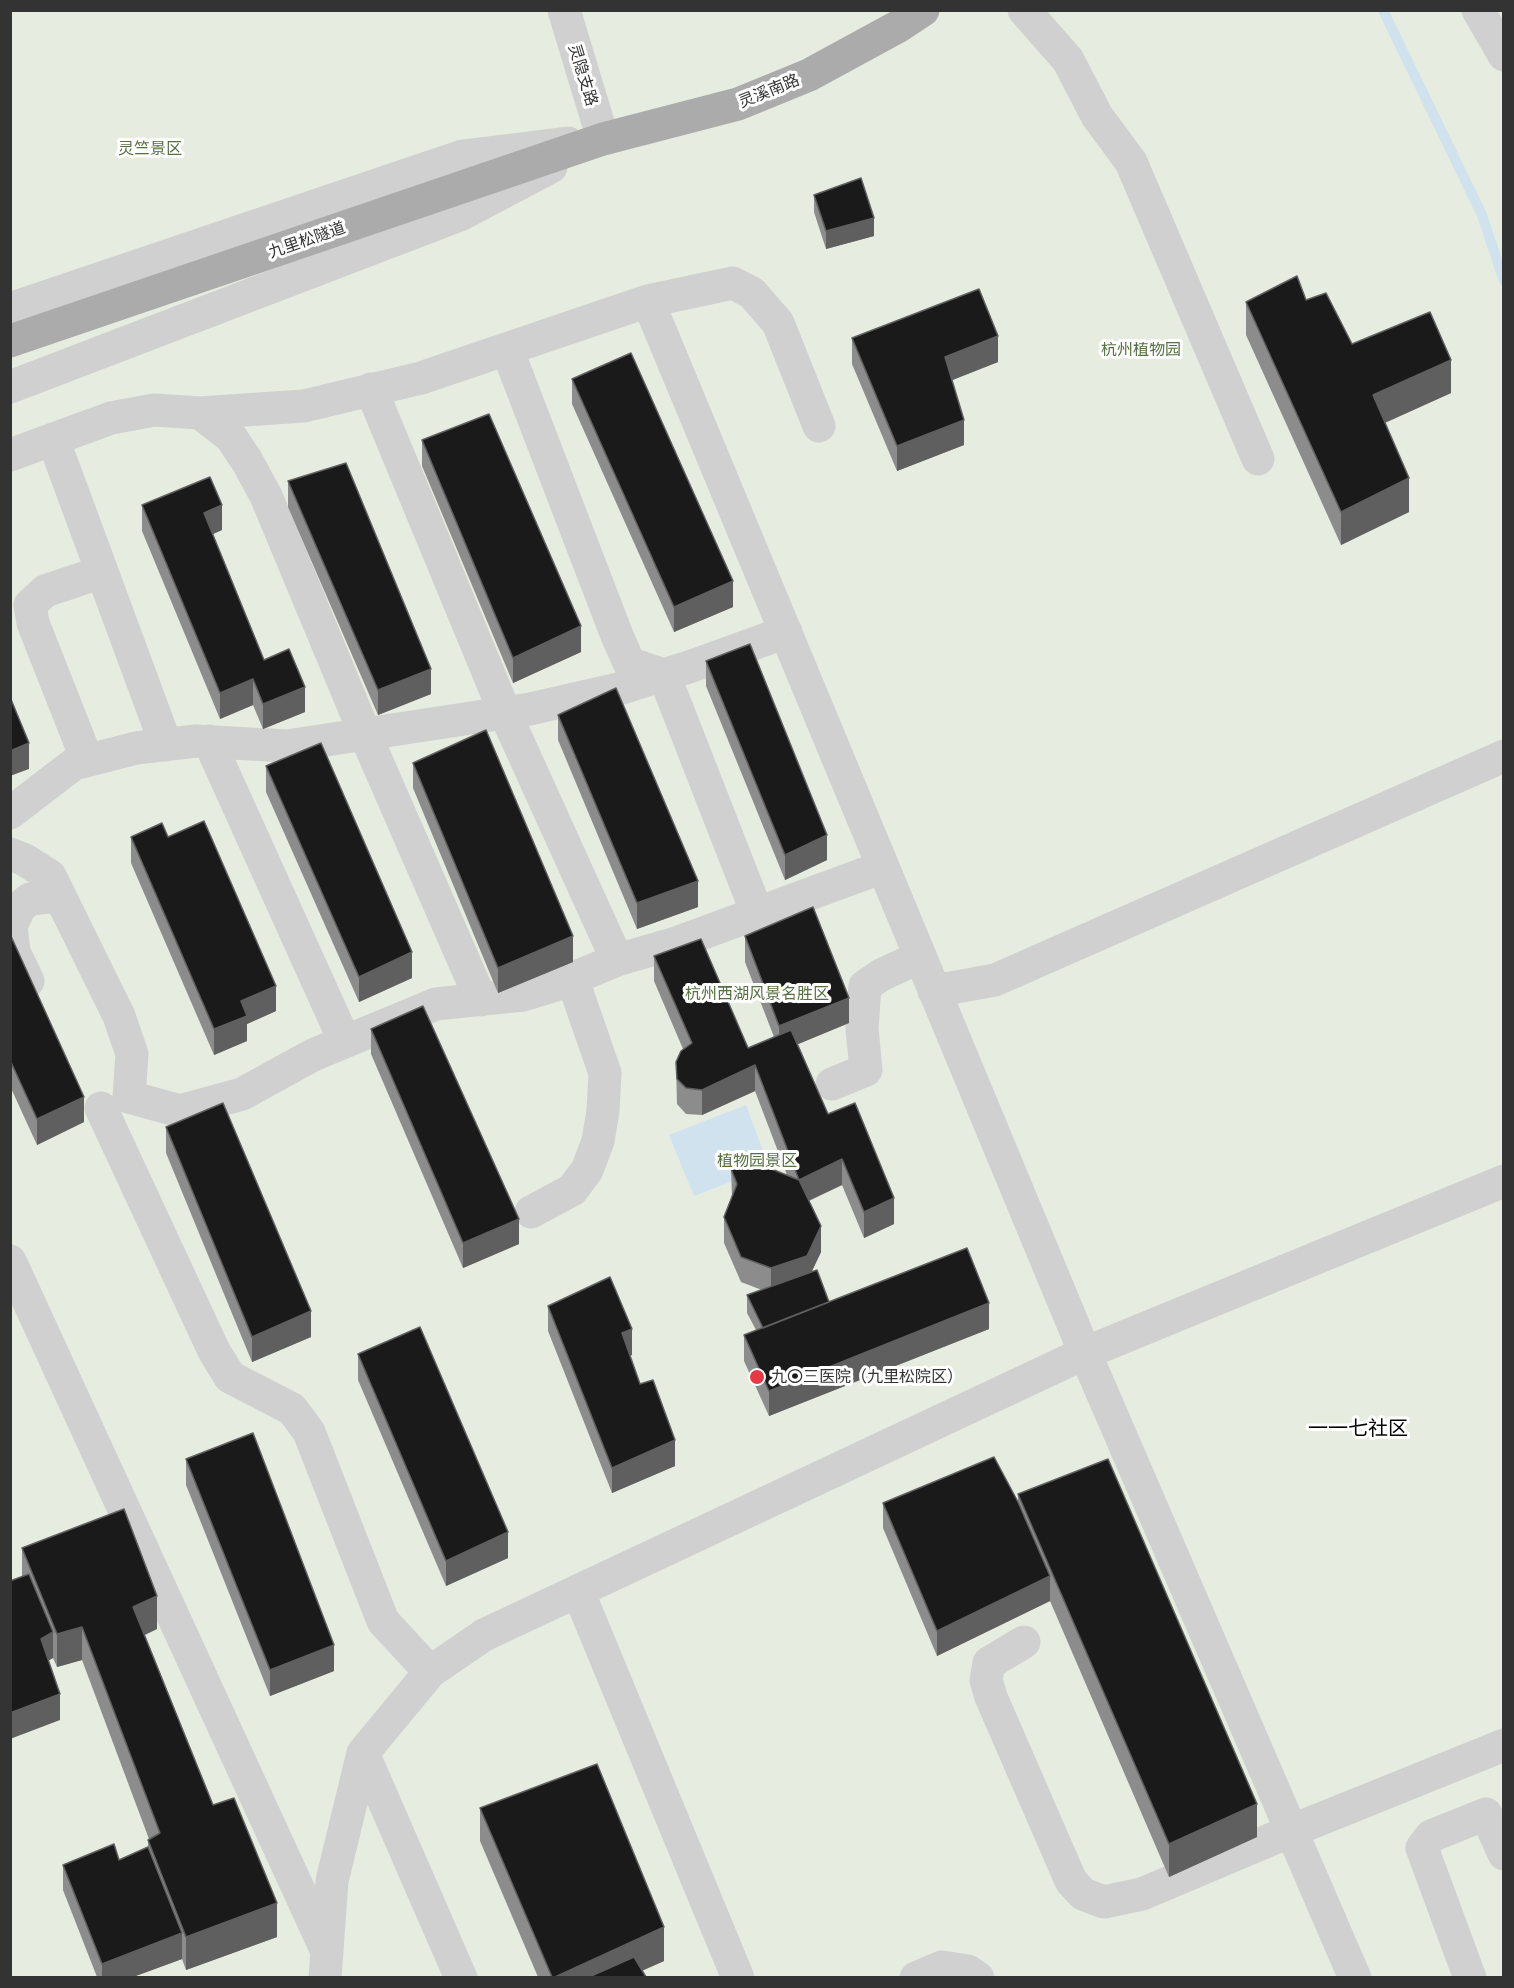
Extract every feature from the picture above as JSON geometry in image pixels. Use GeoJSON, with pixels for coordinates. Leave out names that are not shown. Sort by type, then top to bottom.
{"type":"FeatureCollection","features":[{"type":"Feature","properties":{"kind":"main road","name":"灵溪南路"},"geometry":{"type":"LineString","coordinates":[[603,139],[748,100],[809,75],[899,26],[923,10]]}},
{"type":"Feature","properties":{"kind":"main road","name":"九里松隧道"},"geometry":{"type":"LineString","coordinates":[[10,341],[603,139]]}},
{"type":"Feature","properties":{"kind":"street","name":"灵隐支路"},"geometry":{"type":"LineString","coordinates":[[564,10],[603,139]]}},
{"type":"Feature","properties":{"kind":"street"},"geometry":{"type":"LineString","coordinates":[[1024,10],[1068,60],[1097,116],[1131,162],[1258,459]]}},
{"type":"Feature","properties":{"kind":"street"},"geometry":{"type":"LineString","coordinates":[[1478,10],[1503,55]]}},
{"type":"Feature","properties":{"kind":"street"},"geometry":{"type":"LineString","coordinates":[[10,309],[463,156],[603,139]]}},
{"type":"Feature","properties":{"kind":"street"},"geometry":{"type":"LineString","coordinates":[[10,387],[462,214],[603,139]]}},
{"type":"Feature","properties":{"kind":"street"},"geometry":{"type":"LineString","coordinates":[[10,455],[111,418],[154,410],[200,412],[304,406],[421,378],[648,301],[733,283],[752,293],[778,323],[819,426]]}},
{"type":"Feature","properties":{"kind":"street"},"geometry":{"type":"LineString","coordinates":[[648,301],[1085,1353],[1355,1977]]}},
{"type":"Feature","properties":{"kind":"street"},"geometry":{"type":"LineString","coordinates":[[507,349],[629,663],[663,675],[757,914]]}},
{"type":"Feature","properties":{"kind":"street"},"geometry":{"type":"LineString","coordinates":[[371,389],[505,713],[617,960]]}},
{"type":"Feature","properties":{"kind":"street"},"geometry":{"type":"LineString","coordinates":[[200,412],[231,437],[266,496],[365,734],[481,1000]]}},
{"type":"Feature","properties":{"kind":"street"},"geometry":{"type":"LineString","coordinates":[[53,439],[166,745]]}},
{"type":"Feature","properties":{"kind":"street"},"geometry":{"type":"LineString","coordinates":[[87,760],[33,623],[30,605],[45,591],[102,572]]}},
{"type":"Feature","properties":{"kind":"street"},"geometry":{"type":"LineString","coordinates":[[10,813],[74,764],[136,748],[196,741],[287,746],[530,710],[622,688],[786,632]]}},
{"type":"Feature","properties":{"kind":"street"},"geometry":{"type":"LineString","coordinates":[[208,741],[345,1042]]}},
{"type":"Feature","properties":{"kind":"street"},"geometry":{"type":"LineString","coordinates":[[934,991],[995,980],[1503,756]]}},
{"type":"Feature","properties":{"kind":"street"},"geometry":{"type":"LineString","coordinates":[[10,854],[25,860],[50,876],[119,1016],[132,1054],[103,1099]]}},
{"type":"Feature","properties":{"kind":"street"},"geometry":{"type":"LineString","coordinates":[[103,1099],[180,1111],[208,1105],[242,1094],[314,1055],[436,1004],[523,995],[617,960],[676,943],[883,867]]}},
{"type":"Feature","properties":{"kind":"street"},"geometry":{"type":"LineString","coordinates":[[40,1005],[14,952],[11,926],[20,907],[30,899],[60,896]]}},
{"type":"Feature","properties":{"kind":"street"},"geometry":{"type":"LineString","coordinates":[[832,1084],[866,1070],[862,1029],[865,986],[881,975],[920,957]]}},
{"type":"Feature","properties":{"kind":"street"},"geometry":{"type":"LineString","coordinates":[[531,1212],[572,1190],[587,1170],[598,1141],[603,1111],[605,1073],[572,978]]}},
{"type":"Feature","properties":{"kind":"street"},"geometry":{"type":"LineString","coordinates":[[103,1099],[214,1351],[230,1377],[292,1409],[309,1432],[383,1621],[430,1672]]}},
{"type":"Feature","properties":{"kind":"street"},"geometry":{"type":"LineString","coordinates":[[326,1964],[332,1881],[363,1753],[430,1672],[484,1635],[1085,1353],[1503,1181]]}},
{"type":"Feature","properties":{"kind":"street"},"geometry":{"type":"LineString","coordinates":[[10,1262],[326,1964]]}},
{"type":"Feature","properties":{"kind":"street"},"geometry":{"type":"LineString","coordinates":[[578,1591],[738,1977]]}},
{"type":"Feature","properties":{"kind":"street"},"geometry":{"type":"LineString","coordinates":[[1024,1642],[989,1663],[986,1680],[991,1697],[1071,1881],[1083,1894],[1104,1902],[1142,1894],[1503,1745]]}},
{"type":"Feature","properties":{"kind":"street"},"geometry":{"type":"LineString","coordinates":[[363,1753],[461,1977]]}},
{"type":"Feature","properties":{"kind":"street"},"geometry":{"type":"LineString","coordinates":[[1470,1977],[1422,1848],[1431,1836],[1486,1814],[1503,1854]]}},
{"type":"Feature","properties":{"kind":"street"},"geometry":{"type":"LineString","coordinates":[[916,1977],[942,1967],[969,1971],[978,1977]]}},
{"type":"Feature","properties":{"kind":"green space","name":"植物园景区"},"geometry":{"type":"Polygon","coordinates":[[[10,11],[1503,11],[1503,1977],[11,1977],[10,11]]]}},
{"type":"Feature","properties":{"kind":"water"},"geometry":{"type":"Polygon","coordinates":[[[746,1105],[769,1167],[694,1196],[669,1135],[746,1105]]]}},
{"type":"Feature","properties":{"kind":"building"},"geometry":{"type":"Polygon","coordinates":[[[861,178],[874,218],[826,231],[814,195],[861,178]]]}},
{"type":"Feature","properties":{"kind":"building"},"geometry":{"type":"Polygon","coordinates":[[[1297,276],[1306,300],[1326,293],[1352,344],[1430,312],[1451,360],[1373,395],[1409,478],[1341,512],[1246,302],[1297,276]]]}},
{"type":"Feature","properties":{"kind":"building"},"geometry":{"type":"Polygon","coordinates":[[[979,289],[998,336],[945,357],[964,420],[897,446],[852,338],[979,289]]]}},
{"type":"Feature","properties":{"kind":"building"},"geometry":{"type":"Polygon","coordinates":[[[631,353],[733,581],[674,607],[572,379],[631,353]]]}},
{"type":"Feature","properties":{"kind":"building"},"geometry":{"type":"Polygon","coordinates":[[[489,414],[581,626],[513,658],[422,440],[489,414]]]}},
{"type":"Feature","properties":{"kind":"building"},"geometry":{"type":"Polygon","coordinates":[[[346,463],[431,669],[378,690],[288,481],[346,463]]]}},
{"type":"Feature","properties":{"kind":"building"},"geometry":{"type":"Polygon","coordinates":[[[210,477],[222,505],[204,513],[264,660],[289,649],[305,687],[263,704],[253,679],[220,693],[142,505],[210,477]]]}},
{"type":"Feature","properties":{"kind":"building"},"geometry":{"type":"Polygon","coordinates":[[[750,644],[827,835],[785,855],[706,661],[750,644]]]}},
{"type":"Feature","properties":{"kind":"building"},"geometry":{"type":"Polygon","coordinates":[[[616,688],[698,881],[637,903],[558,715],[616,688]]]}},
{"type":"Feature","properties":{"kind":"building"},"geometry":{"type":"Polygon","coordinates":[[[10,697],[29,743],[10,751],[10,697]]]}},
{"type":"Feature","properties":{"kind":"building"},"geometry":{"type":"Polygon","coordinates":[[[486,730],[573,936],[498,968],[413,763],[486,730]]]}},
{"type":"Feature","properties":{"kind":"building"},"geometry":{"type":"Polygon","coordinates":[[[321,743],[412,952],[359,977],[266,766],[321,743]]]}},
{"type":"Feature","properties":{"kind":"building"},"geometry":{"type":"Polygon","coordinates":[[[204,821],[276,986],[241,1001],[247,1016],[214,1029],[131,837],[162,823],[168,837],[204,821]]]}},
{"type":"Feature","properties":{"kind":"building"},"geometry":{"type":"Polygon","coordinates":[[[813,907],[849,998],[779,1026],[745,936],[813,907]]]}},
{"type":"Feature","properties":{"kind":"building"},"geometry":{"type":"Polygon","coordinates":[[[10,934],[84,1097],[37,1119],[10,1060],[10,934]]]}},
{"type":"Feature","properties":{"kind":"building"},"geometry":{"type":"Polygon","coordinates":[[[701,939],[748,1048],[791,1030],[828,1114],[855,1103],[894,1198],[864,1212],[842,1159],[799,1180],[755,1065],[702,1090],[686,1088],[677,1079],[676,1062],[681,1051],[692,1043],[654,956],[701,939]]]}},
{"type":"Feature","properties":{"kind":"building"},"geometry":{"type":"Polygon","coordinates":[[[423,1006],[519,1219],[463,1243],[371,1029],[423,1006]]]}},
{"type":"Feature","properties":{"kind":"building"},"geometry":{"type":"Polygon","coordinates":[[[223,1103],[311,1311],[252,1337],[166,1127],[223,1103]]]}},
{"type":"Feature","properties":{"kind":"building"},"geometry":{"type":"Polygon","coordinates":[[[763,1156],[769,1168],[799,1180],[821,1226],[807,1256],[771,1268],[741,1257],[724,1217],[737,1184],[731,1169],[763,1156]]]}},
{"type":"Feature","properties":{"kind":"building"},"geometry":{"type":"Polygon","coordinates":[[[967,1248],[989,1303],[769,1391],[744,1335],[967,1248]]]}},
{"type":"Feature","properties":{"kind":"building"},"geometry":{"type":"Polygon","coordinates":[[[817,1270],[829,1302],[763,1328],[747,1295],[817,1270]]]}},
{"type":"Feature","properties":{"kind":"building"},"geometry":{"type":"Polygon","coordinates":[[[610,1277],[632,1329],[622,1333],[640,1384],[653,1380],[675,1440],[612,1468],[548,1306],[610,1277]]]}},
{"type":"Feature","properties":{"kind":"building"},"geometry":{"type":"Polygon","coordinates":[[[420,1327],[508,1532],[446,1561],[358,1354],[420,1327]]]}},
{"type":"Feature","properties":{"kind":"building"},"geometry":{"type":"Polygon","coordinates":[[[253,1433],[334,1645],[270,1670],[186,1459],[253,1433]]]}},
{"type":"Feature","properties":{"kind":"building"},"geometry":{"type":"Polygon","coordinates":[[[994,1457],[1018,1502],[1050,1576],[937,1631],[883,1503],[994,1457]]]}},
{"type":"Feature","properties":{"kind":"building"},"geometry":{"type":"Polygon","coordinates":[[[1108,1459],[1257,1804],[1169,1844],[1018,1494],[1108,1459]]]}},
{"type":"Feature","properties":{"kind":"building"},"geometry":{"type":"Polygon","coordinates":[[[124,1509],[157,1596],[133,1607],[213,1805],[234,1798],[277,1903],[186,1937],[148,1840],[160,1833],[82,1627],[57,1634],[22,1548],[124,1509]]]}},
{"type":"Feature","properties":{"kind":"building"},"geometry":{"type":"Polygon","coordinates":[[[29,1574],[53,1632],[41,1639],[60,1694],[10,1713],[10,1581],[29,1574]]]}},
{"type":"Feature","properties":{"kind":"building"},"geometry":{"type":"Polygon","coordinates":[[[597,1764],[664,1927],[552,1977],[480,1808],[597,1764]]]}},
{"type":"Feature","properties":{"kind":"building"},"geometry":{"type":"Polygon","coordinates":[[[114,1844],[119,1860],[148,1847],[182,1933],[102,1964],[63,1865],[114,1844]]]}},
{"type":"Feature","properties":{"kind":"building"},"geometry":{"type":"Polygon","coordinates":[[[634,1957],[646,1977],[589,1977],[634,1957]]]}},
{"type":"Feature","properties":{"kind":"waterway"},"geometry":{"type":"LineString","coordinates":[[1383,10],[1482,215],[1504,281]]}},
{"type":"Feature","properties":{"kind":"place","name":"九〇三医院（九里松院区）"},"geometry":{"type":"Point","coordinates":[757,1377]}},
{"type":"Feature","properties":{"kind":"district","name":"一一七社区"},"geometry":{"type":"Point","coordinates":[1358,1429]}},
{"type":"Feature","properties":{"kind":"park label","name":"灵竺景区"},"geometry":{"type":"Point","coordinates":[150,149]}},
{"type":"Feature","properties":{"kind":"park label","name":"杭州植物园"},"geometry":{"type":"Point","coordinates":[1141,350]}},
{"type":"Feature","properties":{"kind":"park label","name":"杭州西湖风景名胜区"},"geometry":{"type":"Point","coordinates":[757,994]}}]}
